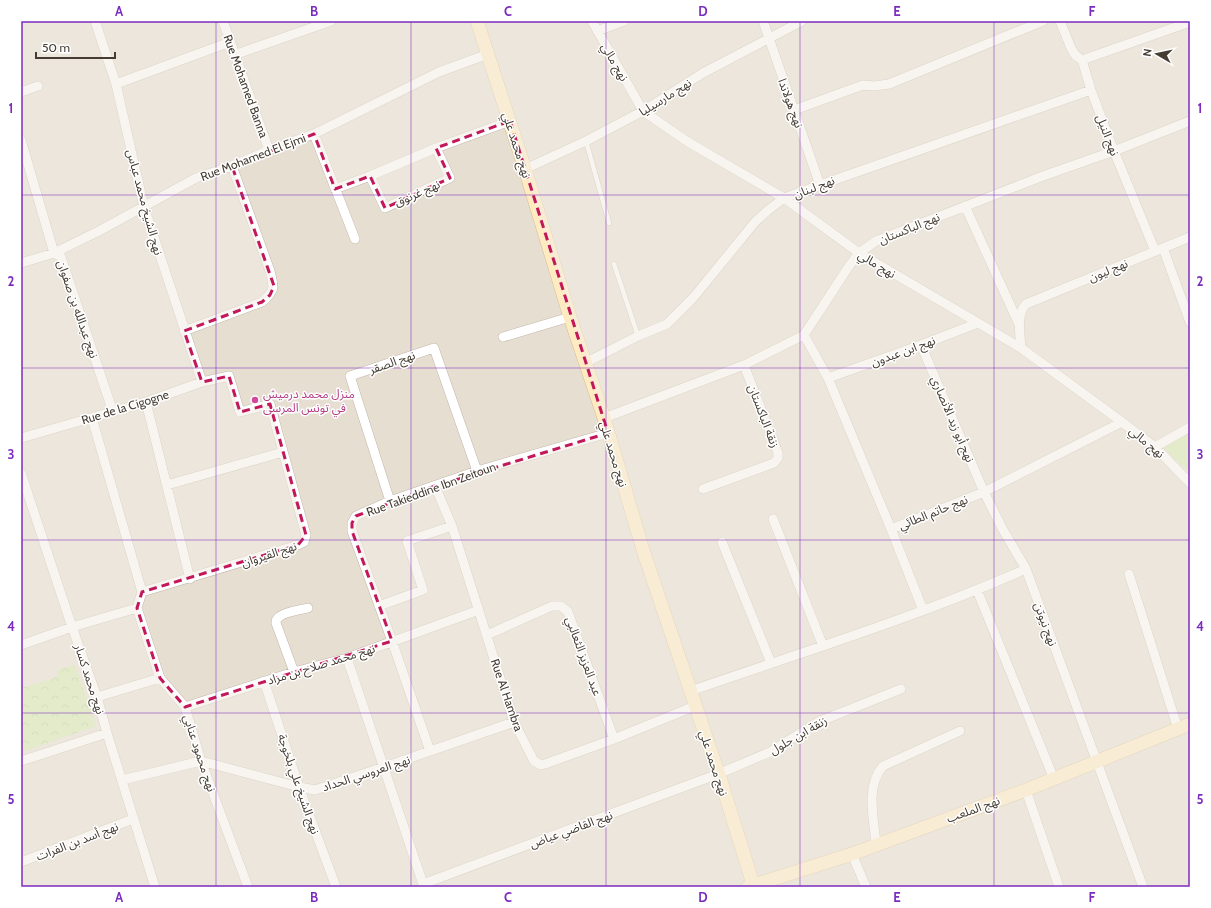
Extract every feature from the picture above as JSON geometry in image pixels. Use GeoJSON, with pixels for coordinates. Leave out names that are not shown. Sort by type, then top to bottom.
{"type":"FeatureCollection","features":[{"type":"Feature","properties":{"kind":"street","name":"نهج الشيخ محمد عباس"},"geometry":{"type":"LineString","coordinates":[[95,21],[116,84],[144,207],[202,382]]}},
{"type":"Feature","properties":{"kind":"street","name":"Rue Mohamed Banna"},"geometry":{"type":"LineString","coordinates":[[223,21],[269,150]]}},
{"type":"Feature","properties":{"kind":"street"},"geometry":{"type":"LineString","coordinates":[[234,55],[331,21]]}},
{"type":"Feature","properties":{"kind":"street","name":"نهج محمد علي"},"geometry":{"type":"LineString","coordinates":[[478,21],[570,317],[604,418],[643,550],[718,774],[752,886]]}},
{"type":"Feature","properties":{"kind":"street","name":"نهج مالي"},"geometry":{"type":"LineString","coordinates":[[592,21],[643,111],[688,142],[784,198],[859,253],[1021,348],[1155,448],[1190,483]]}},
{"type":"Feature","properties":{"kind":"street"},"geometry":{"type":"LineString","coordinates":[[597,31],[624,21]]}},
{"type":"Feature","properties":{"kind":"street","name":"نهج هولاندا"},"geometry":{"type":"LineString","coordinates":[[762,21],[820,185]]}},
{"type":"Feature","properties":{"kind":"street","name":"نهج مارسيليا"},"geometry":{"type":"LineString","coordinates":[[525,169],[586,141],[643,111],[703,73],[802,21]]}},
{"type":"Feature","properties":{"kind":"street"},"geometry":{"type":"LineString","coordinates":[[794,110],[863,85],[875,86],[889,84],[1043,21]]}},
{"type":"Feature","properties":{"kind":"street","name":"نهج النيل"},"geometry":{"type":"LineString","coordinates":[[1060,21],[1071,48],[1082,60],[1091,90],[1114,151],[1159,249],[1190,322]]}},
{"type":"Feature","properties":{"kind":"street"},"geometry":{"type":"LineString","coordinates":[[1082,60],[1190,22]]}},
{"type":"Feature","properties":{"kind":"street"},"geometry":{"type":"LineString","coordinates":[[116,84],[230,42]]}},
{"type":"Feature","properties":{"kind":"street","name":"Rue Mohamed El Ejmi"},"geometry":{"type":"LineString","coordinates":[[21,263],[54,253],[99,232],[196,178],[232,166],[269,150],[314,134],[439,72],[488,54]]}},
{"type":"Feature","properties":{"kind":"street"},"geometry":{"type":"LineString","coordinates":[[21,92],[38,86]]}},
{"type":"Feature","properties":{"kind":"street","name":"نهج لبنان"},"geometry":{"type":"LineString","coordinates":[[585,363],[638,336],[667,324],[692,298],[756,222],[784,198],[1091,90]]}},
{"type":"Feature","properties":{"kind":"street"},"geometry":{"type":"LineString","coordinates":[[335,189],[436,148],[510,121]]}},
{"type":"Feature","properties":{"kind":"street","name":"نهج الباكستان"},"geometry":{"type":"LineString","coordinates":[[804,335],[849,266],[859,253],[876,241],[1190,121]]}},
{"type":"Feature","properties":{"kind":"street"},"geometry":{"type":"LineString","coordinates":[[314,134],[355,239]]}},
{"type":"Feature","properties":{"kind":"street","name":"نهج عبدالله بن صفوان"},"geometry":{"type":"LineString","coordinates":[[21,140],[54,253],[61,257],[113,412]]}},
{"type":"Feature","properties":{"kind":"street","name":"نهج غرنوق"},"geometry":{"type":"LineString","coordinates":[[370,176],[385,208],[450,178],[436,148]]}},
{"type":"Feature","properties":{"kind":"street"},"geometry":{"type":"LineString","coordinates":[[184,331],[262,302],[270,295],[274,286],[232,166]]}},
{"type":"Feature","properties":{"kind":"street"},"geometry":{"type":"LineString","coordinates":[[965,206],[1019,324],[1021,348]]}},
{"type":"Feature","properties":{"kind":"street","name":"نهج ليون"},"geometry":{"type":"LineString","coordinates":[[1019,324],[1021,313],[1026,304],[1190,237]]}},
{"type":"Feature","properties":{"kind":"street"},"geometry":{"type":"LineString","coordinates":[[503,337],[570,317]]}},
{"type":"Feature","properties":{"kind":"street","name":"نهج ابن عبدون"},"geometry":{"type":"LineString","coordinates":[[828,378],[922,345],[978,323]]}},
{"type":"Feature","properties":{"kind":"street"},"geometry":{"type":"LineString","coordinates":[[604,418],[744,365],[804,335]]}},
{"type":"Feature","properties":{"kind":"street","name":"نهج حاتم الطائي"},"geometry":{"type":"LineString","coordinates":[[804,335],[828,378],[891,529],[984,492],[1122,422]]}},
{"type":"Feature","properties":{"kind":"street","name":"نهج أبو زيد الأنصاري"},"geometry":{"type":"LineString","coordinates":[[922,345],[984,492]]}},
{"type":"Feature","properties":{"kind":"street","name":"نهج الصقر"},"geometry":{"type":"LineString","coordinates":[[390,501],[350,376],[434,348],[477,471]]}},
{"type":"Feature","properties":{"kind":"street","name":"زنقة الباكستان"},"geometry":{"type":"LineString","coordinates":[[703,489],[774,463],[778,458],[778,453],[744,365]]}},
{"type":"Feature","properties":{"kind":"street","name":"Rue de la Cigogne"},"geometry":{"type":"LineString","coordinates":[[21,438],[146,402],[202,382],[229,376]]}},
{"type":"Feature","properties":{"kind":"street","name":"نهج القيروان"},"geometry":{"type":"LineString","coordinates":[[142,592],[190,579],[304,542],[306,535],[270,404],[240,412],[229,376]]}},
{"type":"Feature","properties":{"kind":"street"},"geometry":{"type":"LineString","coordinates":[[146,402],[190,579]]}},
{"type":"Feature","properties":{"kind":"street"},"geometry":{"type":"LineString","coordinates":[[21,645],[72,627],[137,608],[142,592],[92,418]]}},
{"type":"Feature","properties":{"kind":"street"},"geometry":{"type":"LineString","coordinates":[[1155,448],[1190,427]]}},
{"type":"Feature","properties":{"kind":"street","name":"Rue Takieddine Ibn Zeitoun"},"geometry":{"type":"LineString","coordinates":[[430,751],[352,531],[352,523],[356,516],[390,501],[477,471],[608,433]]}},
{"type":"Feature","properties":{"kind":"street"},"geometry":{"type":"LineString","coordinates":[[167,485],[283,452]]}},
{"type":"Feature","properties":{"kind":"street","name":"نهج محمد كسار"},"geometry":{"type":"LineString","coordinates":[[21,473],[97,697],[152,886]]}},
{"type":"Feature","properties":{"kind":"street","name":"Rue Al Hambra"},"geometry":{"type":"LineString","coordinates":[[435,486],[452,526],[514,722],[534,761],[541,765],[695,706]]}},
{"type":"Feature","properties":{"kind":"street","name":"نهج نيوتن"},"geometry":{"type":"LineString","coordinates":[[984,492],[1002,528],[1026,569],[1142,887]]}},
{"type":"Feature","properties":{"kind":"street"},"geometry":{"type":"LineString","coordinates":[[773,519],[823,646]]}},
{"type":"Feature","properties":{"kind":"street"},"geometry":{"type":"LineString","coordinates":[[379,606],[423,590],[407,541],[452,526]]}},
{"type":"Feature","properties":{"kind":"street"},"geometry":{"type":"LineString","coordinates":[[891,529],[923,610]]}},
{"type":"Feature","properties":{"kind":"street"},"geometry":{"type":"LineString","coordinates":[[722,542],[770,663]]}},
{"type":"Feature","properties":{"kind":"street"},"geometry":{"type":"LineString","coordinates":[[690,691],[923,610],[977,590],[1026,569]]}},
{"type":"Feature","properties":{"kind":"street"},"geometry":{"type":"LineString","coordinates":[[1128,574],[1184,726]]}},
{"type":"Feature","properties":{"kind":"street"},"geometry":{"type":"LineString","coordinates":[[977,590],[1054,779]]}},
{"type":"Feature","properties":{"kind":"street","name":"عبد العزيز الثعالبي"},"geometry":{"type":"LineString","coordinates":[[487,635],[552,606],[561,606],[568,612],[614,738]]}},
{"type":"Feature","properties":{"kind":"street","name":"نهج محمود عنابي"},"geometry":{"type":"LineString","coordinates":[[137,608],[160,678],[185,707],[201,761],[248,887]]}},
{"type":"Feature","properties":{"kind":"street"},"geometry":{"type":"LineString","coordinates":[[294,672],[276,620],[282,615],[308,608]]}},
{"type":"Feature","properties":{"kind":"street","name":"نهج محمد صلاح بن مراد"},"geometry":{"type":"LineString","coordinates":[[185,707],[264,681],[347,658],[479,610]]}},
{"type":"Feature","properties":{"kind":"street"},"geometry":{"type":"LineString","coordinates":[[347,658],[424,885]]}},
{"type":"Feature","properties":{"kind":"street"},"geometry":{"type":"LineString","coordinates":[[97,697],[160,678]]}},
{"type":"Feature","properties":{"kind":"street","name":"نهج الشيخ علي بلخوجة"},"geometry":{"type":"LineString","coordinates":[[264,681],[299,787],[336,887]]}},
{"type":"Feature","properties":{"kind":"street","name":"زنقة ابن جلول"},"geometry":{"type":"LineString","coordinates":[[718,774],[770,752],[818,722],[901,689]]}},
{"type":"Feature","properties":{"kind":"street","name":"نهج العروسي الحداد"},"geometry":{"type":"LineString","coordinates":[[122,780],[201,761],[315,790],[514,722]]}},
{"type":"Feature","properties":{"kind":"street","name":"نهج الملعب"},"geometry":{"type":"LineString","coordinates":[[752,886],[852,854],[1026,790],[1184,726]]}},
{"type":"Feature","properties":{"kind":"street"},"geometry":{"type":"LineString","coordinates":[[876,844],[872,801],[875,778],[878,772],[883,766],[960,731]]}},
{"type":"Feature","properties":{"kind":"street"},"geometry":{"type":"LineString","coordinates":[[21,761],[107,733]]}},
{"type":"Feature","properties":{"kind":"street","name":"نهج القاضي عياض"},"geometry":{"type":"LineString","coordinates":[[424,885],[718,774]]}},
{"type":"Feature","properties":{"kind":"street"},"geometry":{"type":"LineString","coordinates":[[1026,790],[1059,887]]}},
{"type":"Feature","properties":{"kind":"street","name":"نهج أسد بن الفرات"},"geometry":{"type":"LineString","coordinates":[[21,862],[133,819]]}},
{"type":"Feature","properties":{"kind":"street"},"geometry":{"type":"LineString","coordinates":[[852,854],[866,887]]}},
{"type":"Feature","properties":{"kind":"lane"},"geometry":{"type":"LineString","coordinates":[[586,141],[609,223]]}},
{"type":"Feature","properties":{"kind":"lane"},"geometry":{"type":"LineString","coordinates":[[614,264],[638,336]]}},
{"type":"Feature","properties":{"kind":"highlighted area"},"geometry":{"type":"Polygon","coordinates":[[[510,121],[608,433],[435,486],[356,516],[352,523],[352,531],[392,641],[185,707],[160,678],[137,608],[142,592],[298,545],[306,535],[270,404],[240,412],[229,376],[202,382],[184,331],[262,302],[270,295],[274,286],[232,166],[314,134],[335,189],[370,176],[385,208],[450,178],[436,148],[510,121]]]}},
{"type":"Feature","properties":{"kind":"shaded area"},"geometry":{"type":"Polygon","coordinates":[[[21,21],[1190,21],[1190,887],[21,887],[21,21]]]}},
{"type":"Feature","properties":{"kind":"green space"},"geometry":{"type":"Polygon","coordinates":[[[1190,432],[1190,473],[1163,447],[1190,432]]]}},
{"type":"Feature","properties":{"kind":"green space"},"geometry":{"type":"Polygon","coordinates":[[[75,665],[96,726],[22,752],[21,688],[57,677],[57,670],[75,665]]]}},
{"type":"Feature","properties":{"kind":"place","name":"منزل محمد درميش في تونس المرسى"},"geometry":{"type":"Point","coordinates":[255,400]}}]}
